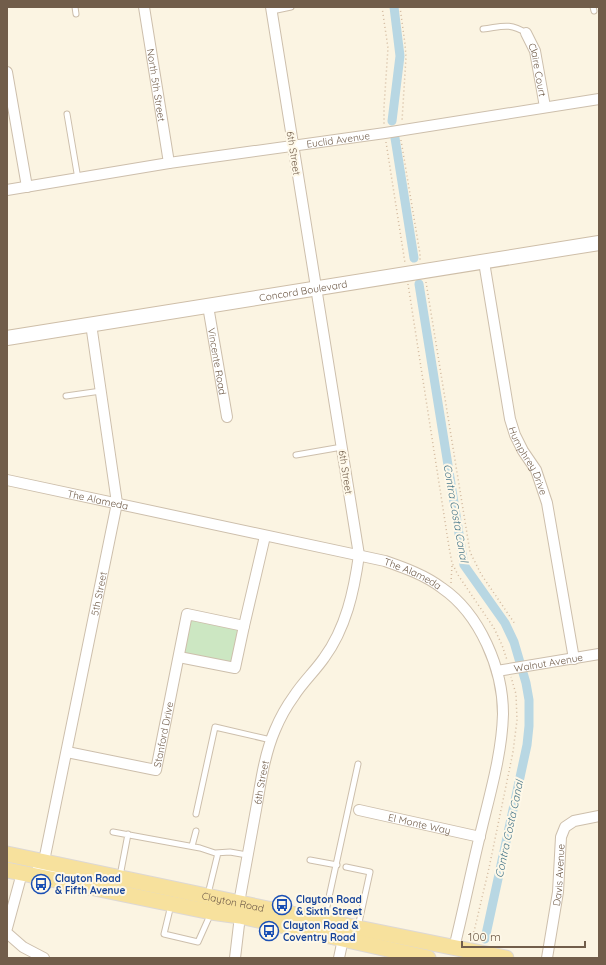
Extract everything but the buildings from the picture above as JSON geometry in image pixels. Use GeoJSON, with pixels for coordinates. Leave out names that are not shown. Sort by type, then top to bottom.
{"type":"FeatureCollection","features":[{"type":"Feature","properties":{"kind":"main road","name":"Clayton Road"},"geometry":{"type":"LineString","coordinates":[[7,854],[208,896],[240,909],[343,939],[428,958]]}},
{"type":"Feature","properties":{"kind":"main road","name":"Clayton Road"},"geometry":{"type":"LineString","coordinates":[[7,870],[211,912],[240,909],[324,921],[500,957]]}},
{"type":"Feature","properties":{"kind":"street","name":"North 5th Street"},"geometry":{"type":"LineString","coordinates":[[144,7],[169,163]]}},
{"type":"Feature","properties":{"kind":"street","name":"6th Street"},"geometry":{"type":"LineString","coordinates":[[237,958],[240,909],[247,855],[263,771],[271,740],[282,714],[294,695],[324,658],[339,633],[348,610],[360,555],[271,9]]}},
{"type":"Feature","properties":{"kind":"street","name":"Claire Court"},"geometry":{"type":"LineString","coordinates":[[526,33],[535,51],[545,107]]}},
{"type":"Feature","properties":{"kind":"street"},"geometry":{"type":"LineString","coordinates":[[7,72],[27,187]]}},
{"type":"Feature","properties":{"kind":"street","name":"Euclid Avenue"},"geometry":{"type":"LineString","coordinates":[[7,190],[169,163],[401,130],[599,99]]}},
{"type":"Feature","properties":{"kind":"street","name":"Concord Boulevard"},"geometry":{"type":"LineString","coordinates":[[7,338],[599,243]]}},
{"type":"Feature","properties":{"kind":"street","name":"Humphrey Drive"},"geometry":{"type":"LineString","coordinates":[[484,262],[510,419],[515,435],[523,451],[536,470],[547,503],[574,659]]}},
{"type":"Feature","properties":{"kind":"street","name":"Vincente Road"},"geometry":{"type":"LineString","coordinates":[[208,306],[227,417]]}},
{"type":"Feature","properties":{"kind":"street","name":"5th Street"},"geometry":{"type":"LineString","coordinates":[[44,861],[117,503],[91,324]]}},
{"type":"Feature","properties":{"kind":"street","name":"The Alameda"},"geometry":{"type":"LineString","coordinates":[[7,480],[385,561],[409,569],[442,588],[464,608],[474,622],[493,657],[497,671],[503,714],[496,768],[454,948]]}},
{"type":"Feature","properties":{"kind":"street"},"geometry":{"type":"LineString","coordinates":[[179,657],[235,668],[266,536]]}},
{"type":"Feature","properties":{"kind":"street","name":"Stanford Drive"},"geometry":{"type":"LineString","coordinates":[[67,752],[156,770],[187,614],[244,626]]}},
{"type":"Feature","properties":{"kind":"street","name":"Walnut Avenue"},"geometry":{"type":"LineString","coordinates":[[497,671],[599,654]]}},
{"type":"Feature","properties":{"kind":"street","name":"El Monte Way"},"geometry":{"type":"LineString","coordinates":[[359,810],[480,837]]}},
{"type":"Feature","properties":{"kind":"street","name":"Davis Avenue"},"geometry":{"type":"LineString","coordinates":[[547,958],[558,892],[561,837],[565,827],[574,821],[599,816]]}},
{"type":"Feature","properties":{"kind":"street"},"geometry":{"type":"LineString","coordinates":[[7,862],[11,863],[22,873]]}},
{"type":"Feature","properties":{"kind":"street"},"geometry":{"type":"LineString","coordinates":[[7,928],[9,915],[22,873],[34,867],[74,876],[93,872]]}},
{"type":"Feature","properties":{"kind":"street"},"geometry":{"type":"LineString","coordinates":[[7,933],[23,947],[44,958]]}},
{"type":"Feature","properties":{"kind":"street"},"geometry":{"type":"LineString","coordinates":[[339,958],[343,939]]}},
{"type":"Feature","properties":{"kind":"lane"},"geometry":{"type":"LineString","coordinates":[[75,7],[76,14]]}},
{"type":"Feature","properties":{"kind":"lane"},"geometry":{"type":"LineString","coordinates":[[271,9],[291,7]]}},
{"type":"Feature","properties":{"kind":"lane"},"geometry":{"type":"LineString","coordinates":[[483,30],[508,26],[517,28],[526,33]]}},
{"type":"Feature","properties":{"kind":"lane"},"geometry":{"type":"LineString","coordinates":[[67,114],[78,179]]}},
{"type":"Feature","properties":{"kind":"lane"},"geometry":{"type":"LineString","coordinates":[[66,396],[101,391]]}},
{"type":"Feature","properties":{"kind":"lane"},"geometry":{"type":"LineString","coordinates":[[296,455],[342,447]]}},
{"type":"Feature","properties":{"kind":"lane"},"geometry":{"type":"LineString","coordinates":[[196,814],[215,727],[271,740]]}},
{"type":"Feature","properties":{"kind":"lane"},"geometry":{"type":"LineString","coordinates":[[324,921],[358,764]]}},
{"type":"Feature","properties":{"kind":"lane"},"geometry":{"type":"LineString","coordinates":[[113,832],[192,846],[215,853],[230,852],[247,855]]}},
{"type":"Feature","properties":{"kind":"lane"},"geometry":{"type":"LineString","coordinates":[[192,846],[196,832]]}},
{"type":"Feature","properties":{"kind":"lane"},"geometry":{"type":"LineString","coordinates":[[120,878],[128,834]]}},
{"type":"Feature","properties":{"kind":"lane"},"geometry":{"type":"LineString","coordinates":[[208,896],[218,852]]}},
{"type":"Feature","properties":{"kind":"lane"},"geometry":{"type":"LineString","coordinates":[[310,860],[337,865]]}},
{"type":"Feature","properties":{"kind":"lane"},"geometry":{"type":"LineString","coordinates":[[346,867],[370,872],[358,928]]}},
{"type":"Feature","properties":{"kind":"lane"},"geometry":{"type":"LineString","coordinates":[[171,904],[164,934],[198,942],[211,912]]}},
{"type":"Feature","properties":{"kind":"path"},"geometry":{"type":"LineString","coordinates":[[400,7],[406,44],[400,136],[420,259],[426,282],[470,552],[481,574],[514,624]]}},
{"type":"Feature","properties":{"kind":"path"},"geometry":{"type":"LineString","coordinates":[[450,594],[452,563]]}},
{"type":"Feature","properties":{"kind":"green space"},"geometry":{"type":"Polygon","coordinates":[[[187,614],[244,626],[235,668],[179,657],[187,614]]]}},
{"type":"Feature","properties":{"kind":"waterway","name":"Contra Costa Canal"},"geometry":{"type":"LineString","coordinates":[[392,121],[400,56],[394,7]]}},
{"type":"Feature","properties":{"kind":"waterway","name":"Contra Costa Canal"},"geometry":{"type":"LineString","coordinates":[[395,138],[414,258]]}},
{"type":"Feature","properties":{"kind":"waterway","name":"Contra Costa Canal"},"geometry":{"type":"LineString","coordinates":[[419,284],[464,565],[505,623],[514,642],[526,683],[529,700],[527,745],[485,939]]}},
{"type":"Feature","properties":{"kind":"place","name":"Clayton Road & Fifth Avenue"},"geometry":{"type":"Point","coordinates":[41,884]}},
{"type":"Feature","properties":{"kind":"place","name":"Clayton Road & Sixth Street"},"geometry":{"type":"Point","coordinates":[282,905]}},
{"type":"Feature","properties":{"kind":"place","name":"Clayton Road & Coventry Road"},"geometry":{"type":"Point","coordinates":[269,931]}}]}
